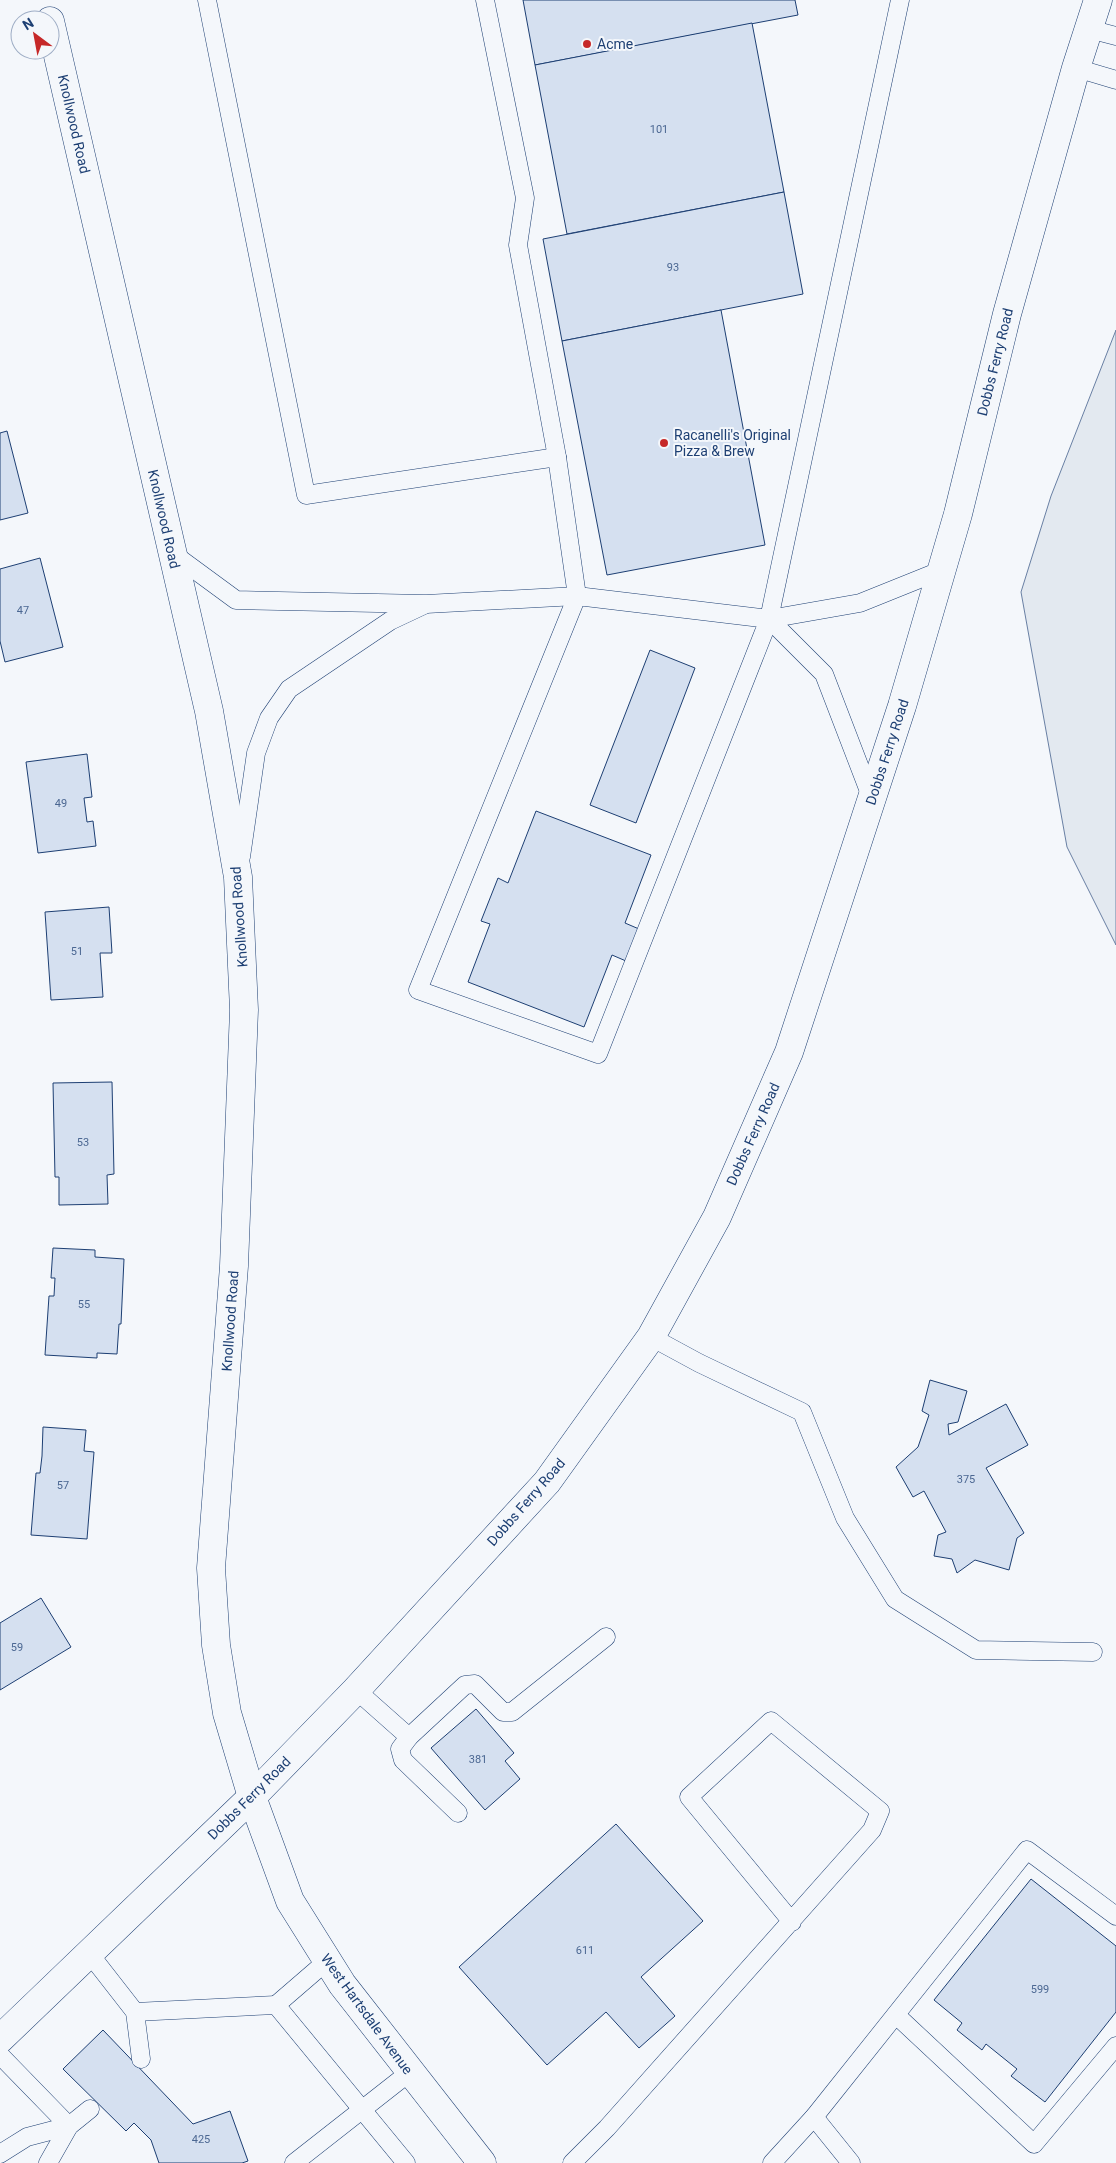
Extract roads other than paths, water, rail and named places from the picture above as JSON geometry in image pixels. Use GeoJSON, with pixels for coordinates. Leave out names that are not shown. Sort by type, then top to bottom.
{"type":"FeatureCollection","features":[{"type":"Feature","properties":{"kind":"main road","name":"Dobbs Ferry Road"},"geometry":{"type":"LineString","coordinates":[[0,2039],[252,1797],[356,1690],[547,1482],[651,1337],[717,1217],[789,1052],[902,706],[958,514],[1007,314],[1076,68],[1098,0]]}},
{"type":"Feature","properties":{"kind":"main road","name":"Knollwood Road"},"geometry":{"type":"LineString","coordinates":[[59,60],[208,711],[238,877],[244,1010],[234,1266],[211,1568],[216,1645],[227,1714],[252,1797]]}},
{"type":"Feature","properties":{"kind":"main road","name":"West Hartsdale Avenue"},"geometry":{"type":"LineString","coordinates":[[252,1797],[290,1901],[327,1961],[342,1984],[482,2163]]}},
{"type":"Feature","properties":{"kind":"lane"},"geometry":{"type":"LineString","coordinates":[[207,0],[306,495],[557,457]]}},
{"type":"Feature","properties":{"kind":"lane"},"geometry":{"type":"LineString","coordinates":[[485,0],[525,198],[518,245],[557,457],[577,596],[418,990],[598,1054],[769,619],[900,0]]}},
{"type":"Feature","properties":{"kind":"lane"},"geometry":{"type":"LineString","coordinates":[[1089,29],[1116,36]]}},
{"type":"Feature","properties":{"kind":"lane"},"geometry":{"type":"LineString","coordinates":[[1076,68],[1116,80]]}},
{"type":"Feature","properties":{"kind":"lane"},"geometry":{"type":"LineString","coordinates":[[172,553],[236,600],[426,604],[577,596],[769,619],[860,603],[942,570]]}},
{"type":"Feature","properties":{"kind":"lane"},"geometry":{"type":"LineString","coordinates":[[238,877],[256,753],[269,718],[288,689],[390,621],[426,604]]}},
{"type":"Feature","properties":{"kind":"lane"},"geometry":{"type":"LineString","coordinates":[[769,619],[824,674],[872,799]]}},
{"type":"Feature","properties":{"kind":"lane"},"geometry":{"type":"LineString","coordinates":[[651,1337],[802,1412],[845,1518],[895,1599],[976,1650],[1093,1652]]}},
{"type":"Feature","properties":{"kind":"lane"},"geometry":{"type":"LineString","coordinates":[[458,1813],[402,1760],[400,1749],[409,1737],[465,1685],[475,1684],[503,1712],[512,1712],[606,1636]]}},
{"type":"Feature","properties":{"kind":"lane"},"geometry":{"type":"LineString","coordinates":[[356,1690],[409,1737]]}},
{"type":"Feature","properties":{"kind":"lane"},"geometry":{"type":"LineString","coordinates":[[572,2163],[607,2128],[792,1922],[872,1830],[880,1811],[771,1721],[689,1797],[792,1922]]}},
{"type":"Feature","properties":{"kind":"lane"},"geometry":{"type":"LineString","coordinates":[[772,2163],[814,2117],[1027,1850],[1116,1916]]}},
{"type":"Feature","properties":{"kind":"lane"},"geometry":{"type":"LineString","coordinates":[[89,1954],[135,2012],[141,2059]]}},
{"type":"Feature","properties":{"kind":"lane"},"geometry":{"type":"LineString","coordinates":[[135,2012],[276,2005],[327,1961]]}},
{"type":"Feature","properties":{"kind":"lane"},"geometry":{"type":"LineString","coordinates":[[276,2005],[406,2163]]}},
{"type":"Feature","properties":{"kind":"lane"},"geometry":{"type":"LineString","coordinates":[[896,2015],[1034,2144],[1116,2046]]}},
{"type":"Feature","properties":{"kind":"lane"},"geometry":{"type":"LineString","coordinates":[[0,2055],[69,2126]]}},
{"type":"Feature","properties":{"kind":"lane"},"geometry":{"type":"LineString","coordinates":[[294,2163],[410,2072]]}},
{"type":"Feature","properties":{"kind":"lane"},"geometry":{"type":"LineString","coordinates":[[48,2163],[69,2126],[90,2109]]}},
{"type":"Feature","properties":{"kind":"lane"},"geometry":{"type":"LineString","coordinates":[[814,2117],[851,2163]]}},
{"type":"Feature","properties":{"kind":"lane"},"geometry":{"type":"LineString","coordinates":[[0,2154],[27,2136],[69,2126]]}},
{"type":"Feature","properties":{"kind":"place","name":"Acme"},"geometry":{"type":"Point","coordinates":[587,44]}},
{"type":"Feature","properties":{"kind":"place","name":"Racanelli's Original Pizza & Brew"},"geometry":{"type":"Point","coordinates":[664,443]}}]}
